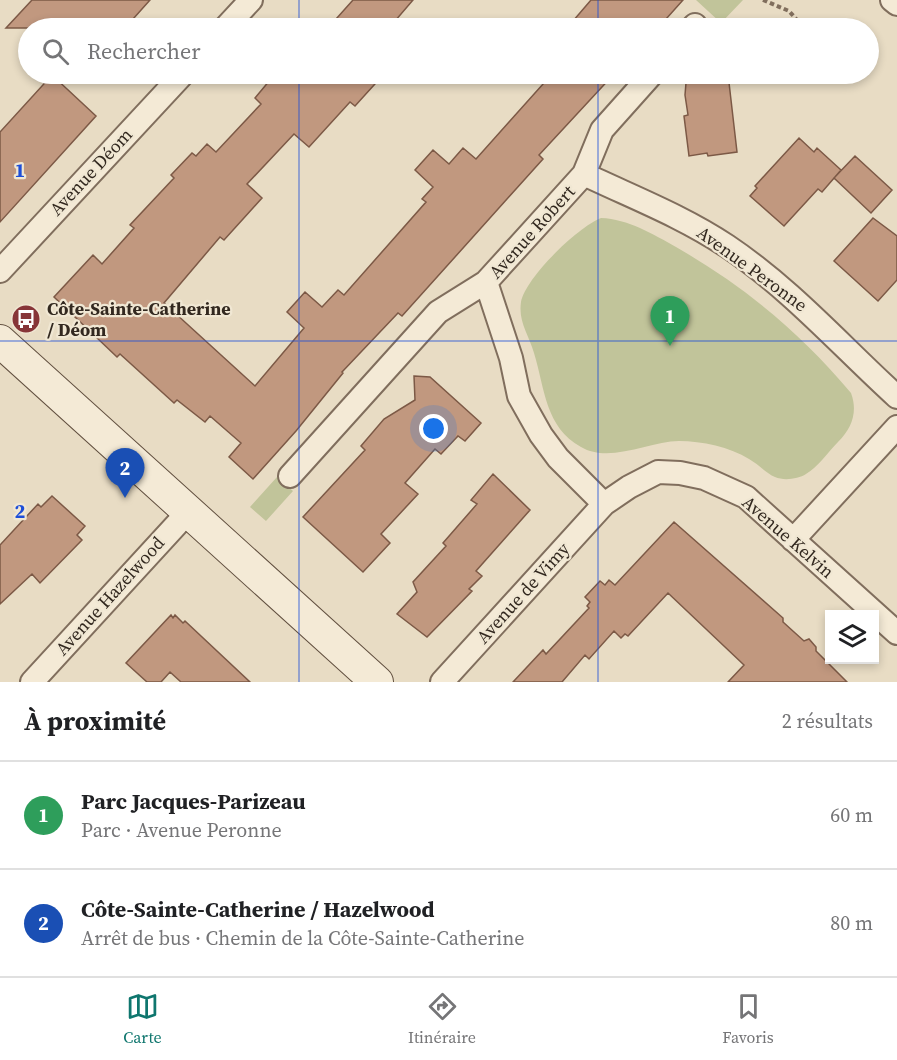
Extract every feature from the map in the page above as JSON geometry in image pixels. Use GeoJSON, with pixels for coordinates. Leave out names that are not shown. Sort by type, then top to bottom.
{"type":"FeatureCollection","features":[{"type":"Feature","properties":{"kind":"main road"},"geometry":{"type":"LineString","coordinates":[[0,341],[376,682]]}},
{"type":"Feature","properties":{"kind":"street"},"geometry":{"type":"LineString","coordinates":[[234,18],[251,0]]}},
{"type":"Feature","properties":{"kind":"street"},"geometry":{"type":"LineString","coordinates":[[892,0],[897,4]]}},
{"type":"Feature","properties":{"kind":"street","name":"Avenue Déom"},"geometry":{"type":"LineString","coordinates":[[0,271],[174,84]]}},
{"type":"Feature","properties":{"kind":"street","name":"Avenue Robert"},"geometry":{"type":"LineString","coordinates":[[290,476],[438,312],[486,282],[584,174],[602,130],[643,84]]}},
{"type":"Feature","properties":{"kind":"street","name":"Avenue Peronne"},"geometry":{"type":"LineString","coordinates":[[584,174],[678,217],[726,245],[810,312],[897,397]]}},
{"type":"Feature","properties":{"kind":"street"},"geometry":{"type":"LineString","coordinates":[[486,282],[511,358],[519,396],[541,435],[558,458],[604,504]]}},
{"type":"Feature","properties":{"kind":"street"},"geometry":{"type":"LineString","coordinates":[[794,540],[897,426]]}},
{"type":"Feature","properties":{"kind":"street","name":"Avenue Kelvin"},"geometry":{"type":"LineString","coordinates":[[604,504],[629,487],[658,472],[680,472],[704,478],[746,497],[897,633]]}},
{"type":"Feature","properties":{"kind":"street","name":"Avenue de Vimy"},"geometry":{"type":"LineString","coordinates":[[442,682],[604,504]]}},
{"type":"Feature","properties":{"kind":"street","name":"Avenue Hazelwood"},"geometry":{"type":"LineString","coordinates":[[32,682],[189,511]]}},
{"type":"Feature","properties":{"kind":"path"},"geometry":{"type":"LineString","coordinates":[[763,0],[789,11],[795,18]]}},
{"type":"Feature","properties":{"kind":"green space"},"geometry":{"type":"Polygon","coordinates":[[[696,0],[743,0],[726,18],[716,18],[696,0]]]}},
{"type":"Feature","properties":{"kind":"green space"},"geometry":{"type":"Polygon","coordinates":[[[601,218],[621,221],[649,232],[725,278],[792,331],[851,393],[854,413],[850,425],[843,437],[815,467],[799,477],[779,478],[733,451],[688,441],[667,442],[617,453],[592,452],[569,439],[560,429],[548,406],[534,353],[522,322],[521,302],[532,280],[554,254],[580,231],[601,218]]]}},
{"type":"Feature","properties":{"kind":"green space"},"geometry":{"type":"Polygon","coordinates":[[[277,477],[293,491],[266,521],[250,507],[277,477]]]}},
{"type":"Feature","properties":{"kind":"building"},"geometry":{"type":"Polygon","coordinates":[[[32,0],[150,0],[134,18],[18,18],[18,28],[6,28],[32,0]]]}},
{"type":"Feature","properties":{"kind":"building"},"geometry":{"type":"Polygon","coordinates":[[[353,0],[413,0],[398,18],[337,18],[353,0]]]}},
{"type":"Feature","properties":{"kind":"building"},"geometry":{"type":"Polygon","coordinates":[[[591,0],[683,0],[667,18],[576,18],[591,0]]]}},
{"type":"Feature","properties":{"kind":"building"},"geometry":{"type":"Polygon","coordinates":[[[44,84],[62,84],[96,116],[0,222],[0,132],[44,84]]]}},
{"type":"Feature","properties":{"kind":"building"},"geometry":{"type":"Polygon","coordinates":[[[267,84],[375,84],[355,106],[350,102],[309,147],[294,134],[247,184],[262,198],[224,240],[220,237],[164,303],[255,386],[304,328],[287,312],[305,292],[322,307],[338,290],[344,295],[426,202],[422,199],[433,187],[415,170],[433,150],[449,164],[463,148],[476,159],[543,84],[605,84],[539,155],[543,159],[402,316],[398,313],[342,372],[296,431],[253,479],[229,457],[241,443],[210,416],[205,422],[177,400],[174,403],[120,354],[117,357],[54,297],[93,255],[102,264],[134,228],[130,225],[174,178],[171,175],[192,153],[196,156],[207,144],[216,152],[261,104],[255,98],[267,84]]]}},
{"type":"Feature","properties":{"kind":"building"},"geometry":{"type":"Polygon","coordinates":[[[686,84],[729,84],[737,152],[689,156],[684,116],[688,115],[686,84]]]}},
{"type":"Feature","properties":{"kind":"building"},"geometry":{"type":"Polygon","coordinates":[[[799,138],[814,152],[817,148],[841,170],[822,192],[818,189],[784,226],[750,196],[757,188],[755,186],[799,138]]]}},
{"type":"Feature","properties":{"kind":"building"},"geometry":{"type":"Polygon","coordinates":[[[855,156],[892,190],[871,213],[834,178],[855,156]]]}},
{"type":"Feature","properties":{"kind":"building"},"geometry":{"type":"Polygon","coordinates":[[[873,218],[897,236],[897,280],[878,301],[834,261],[873,218]]]}},
{"type":"Feature","properties":{"kind":"building"},"geometry":{"type":"Polygon","coordinates":[[[414,376],[430,377],[481,423],[465,441],[458,436],[441,454],[435,449],[405,483],[418,494],[381,534],[390,543],[363,572],[303,517],[365,450],[361,446],[384,419],[415,400],[414,376]]]}},
{"type":"Feature","properties":{"kind":"building"},"geometry":{"type":"Polygon","coordinates":[[[493,474],[530,510],[476,571],[482,576],[469,589],[472,591],[427,637],[397,614],[417,592],[413,582],[446,546],[443,543],[477,504],[471,500],[493,474]]]}},
{"type":"Feature","properties":{"kind":"building"},"geometry":{"type":"Polygon","coordinates":[[[52,496],[85,526],[77,535],[82,540],[40,583],[32,574],[0,604],[0,545],[38,504],[41,507],[52,496]]]}},
{"type":"Feature","properties":{"kind":"building"},"geometry":{"type":"Polygon","coordinates":[[[674,522],[783,618],[783,622],[804,641],[809,639],[825,660],[825,664],[829,664],[847,682],[728,682],[744,665],[668,593],[628,636],[625,634],[621,638],[614,631],[589,659],[585,655],[562,682],[513,682],[543,650],[546,654],[589,608],[587,606],[590,602],[585,597],[600,581],[605,585],[609,580],[615,585],[674,522]]]}},
{"type":"Feature","properties":{"kind":"building"},"geometry":{"type":"Polygon","coordinates":[[[171,615],[173,618],[175,615],[183,623],[185,621],[250,682],[181,682],[170,672],[161,682],[147,682],[126,663],[171,615]]]}},
{"type":"Feature","properties":{"kind":"place","name":"Côte-Sainte-Catherine / Déom"},"geometry":{"type":"Point","coordinates":[26,319]}},
{"type":"Feature","properties":{"kind":"place","name":"Parc Jacques-Parizeau"},"geometry":{"type":"Point","coordinates":[670,346]}},
{"type":"Feature","properties":{"kind":"place","name":"Côte-Sainte-Catherine / Hazelwood"},"geometry":{"type":"Point","coordinates":[125,498]}}]}
